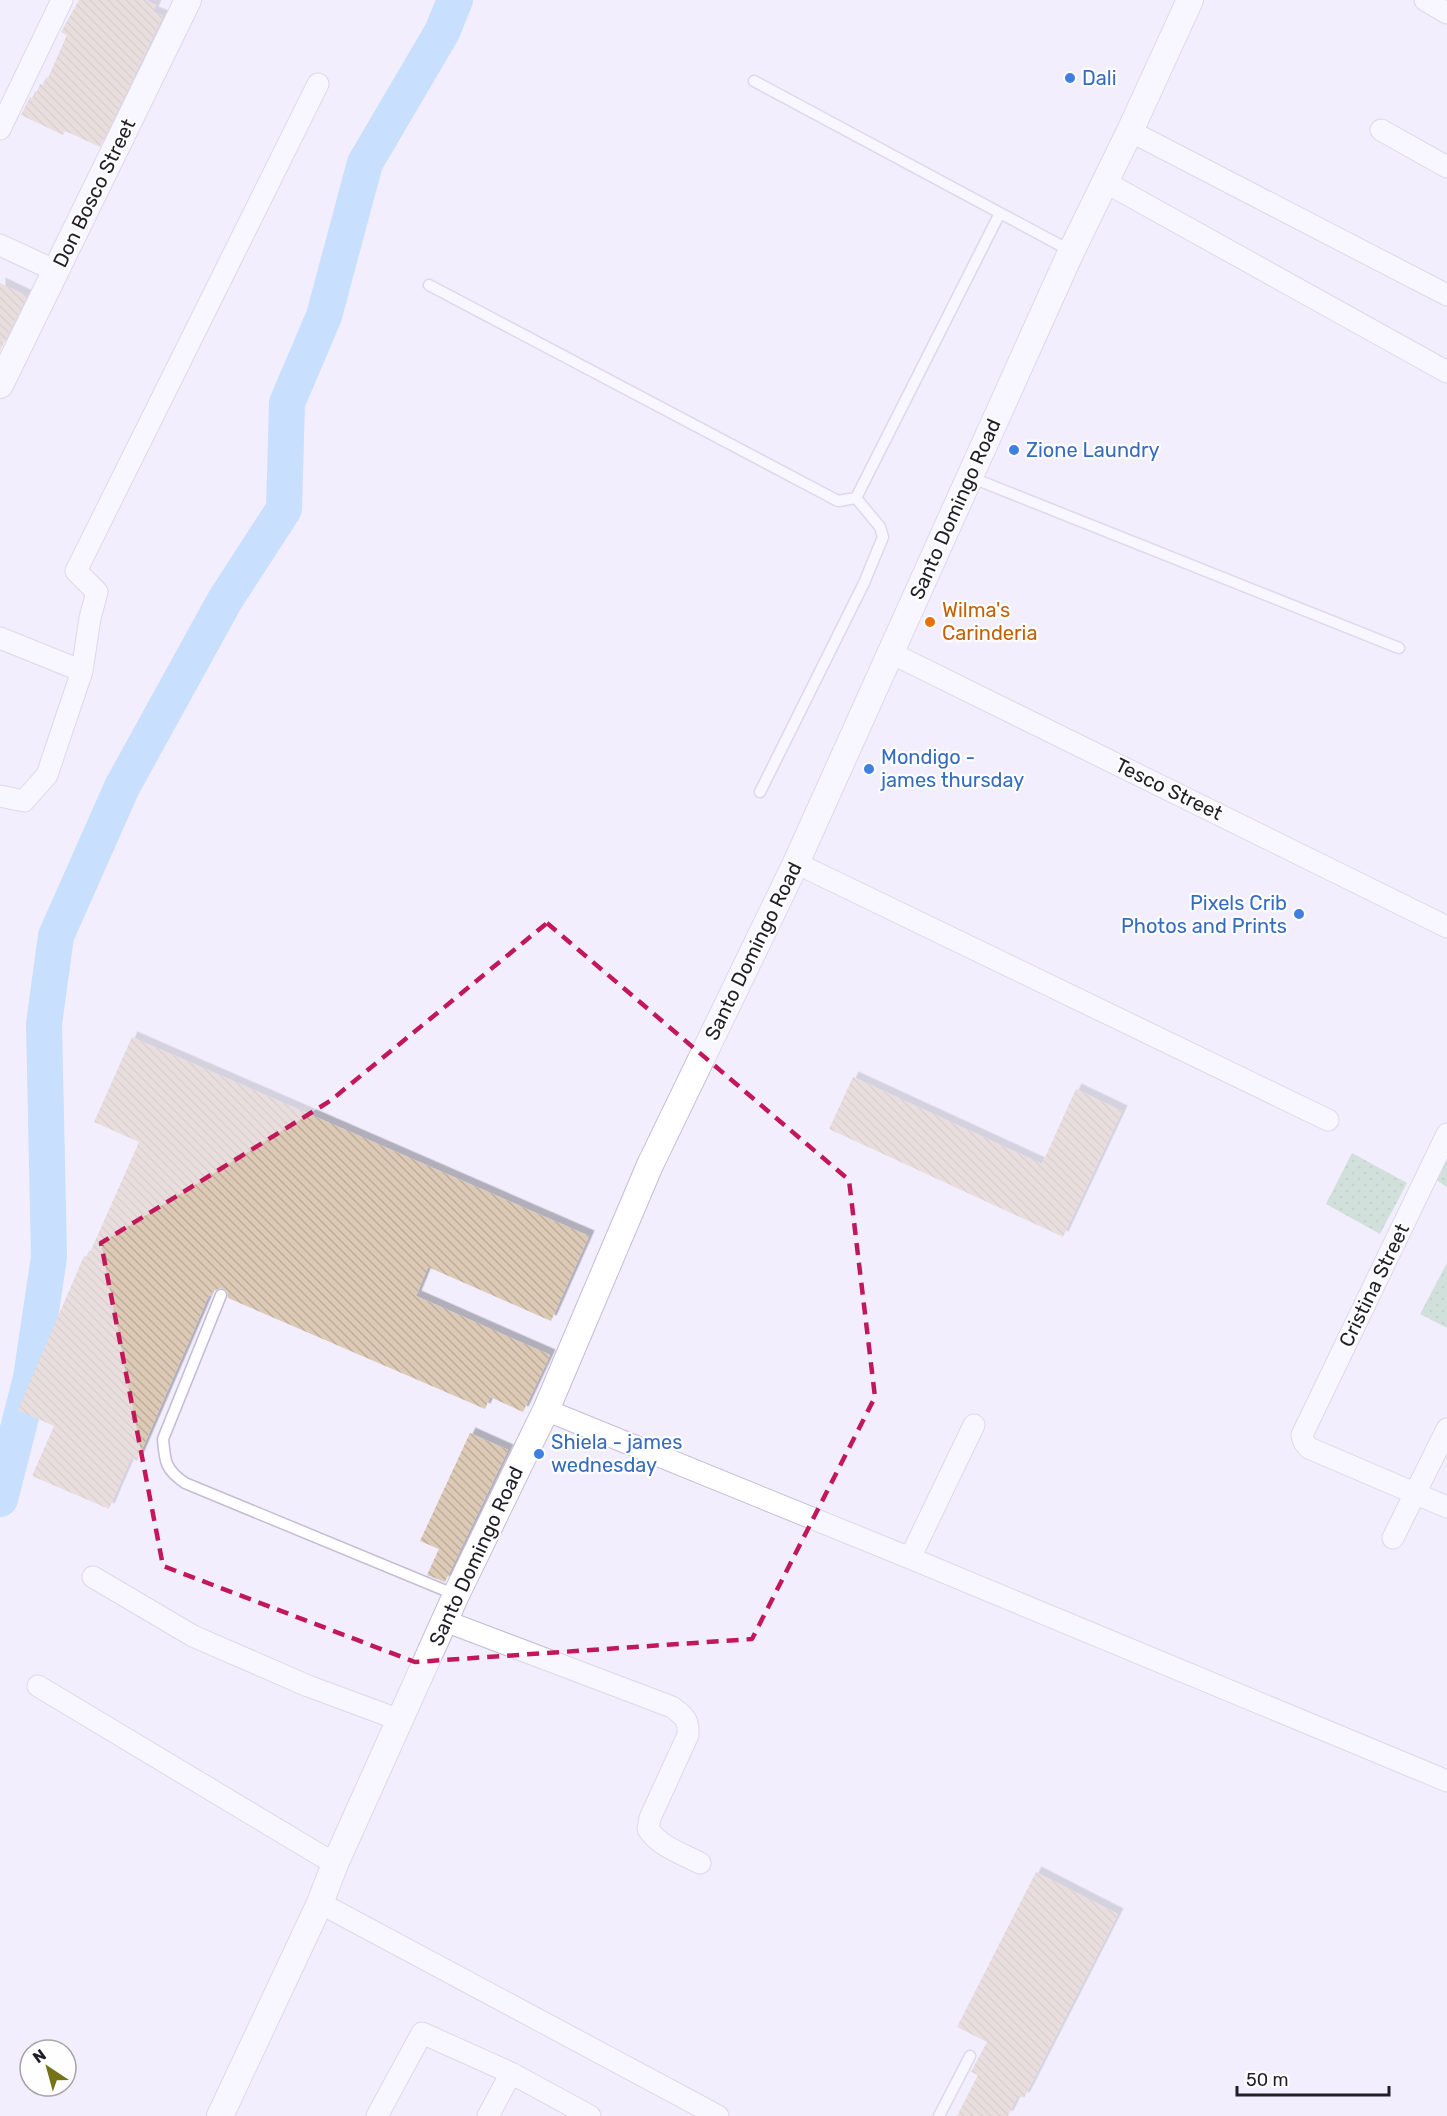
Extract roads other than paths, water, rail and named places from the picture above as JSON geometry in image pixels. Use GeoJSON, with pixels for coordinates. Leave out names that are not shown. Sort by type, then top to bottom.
{"type":"FeatureCollection","features":[{"type":"Feature","properties":{"kind":"street"},"geometry":{"type":"LineString","coordinates":[[0,129],[62,0]]}},
{"type":"Feature","properties":{"kind":"street","name":"Santo Domingo Road"},"geometry":{"type":"LineString","coordinates":[[220,2116],[320,1903],[335,1864],[456,1595],[546,1410],[650,1165],[796,863],[1071,252],[1190,0]]}},
{"type":"Feature","properties":{"kind":"street"},"geometry":{"type":"LineString","coordinates":[[1425,0],[1447,13]]}},
{"type":"Feature","properties":{"kind":"street","name":"Don Bosco Street"},"geometry":{"type":"LineString","coordinates":[[0,385],[183,2]]}},
{"type":"Feature","properties":{"kind":"street"},"geometry":{"type":"LineString","coordinates":[[0,796],[24,801],[47,775],[82,671],[90,618],[97,592],[76,571],[318,84]]}},
{"type":"Feature","properties":{"kind":"street"},"geometry":{"type":"LineString","coordinates":[[1381,130],[1447,167]]}},
{"type":"Feature","properties":{"kind":"street"},"geometry":{"type":"LineString","coordinates":[[1130,131],[1447,295]]}},
{"type":"Feature","properties":{"kind":"street"},"geometry":{"type":"LineString","coordinates":[[1105,182],[1447,372]]}},
{"type":"Feature","properties":{"kind":"street"},"geometry":{"type":"LineString","coordinates":[[0,245],[56,271]]}},
{"type":"Feature","properties":{"kind":"street"},"geometry":{"type":"LineString","coordinates":[[0,638],[82,671]]}},
{"type":"Feature","properties":{"kind":"street","name":"Tesco Street"},"geometry":{"type":"LineString","coordinates":[[891,652],[1447,927]]}},
{"type":"Feature","properties":{"kind":"street"},"geometry":{"type":"LineString","coordinates":[[796,863],[1328,1120]]}},
{"type":"Feature","properties":{"kind":"street","name":"Cristina Street"},"geometry":{"type":"LineString","coordinates":[[1415,1494],[1309,1448],[1302,1436],[1447,1134]]}},
{"type":"Feature","properties":{"kind":"street"},"geometry":{"type":"LineString","coordinates":[[546,1410],[1447,1781]]}},
{"type":"Feature","properties":{"kind":"street"},"geometry":{"type":"LineString","coordinates":[[910,1558],[974,1425]]}},
{"type":"Feature","properties":{"kind":"street"},"geometry":{"type":"LineString","coordinates":[[1393,1538],[1447,1429]]}},
{"type":"Feature","properties":{"kind":"street"},"geometry":{"type":"LineString","coordinates":[[1415,1494],[1447,1507]]}},
{"type":"Feature","properties":{"kind":"street"},"geometry":{"type":"LineString","coordinates":[[93,1577],[193,1636],[308,1686],[400,1720]]}},
{"type":"Feature","properties":{"kind":"street"},"geometry":{"type":"LineString","coordinates":[[445,1621],[672,1707],[683,1716],[689,1725],[688,1735],[650,1818],[648,1829],[653,1837],[662,1843],[700,1863]]}},
{"type":"Feature","properties":{"kind":"street"},"geometry":{"type":"LineString","coordinates":[[38,1686],[335,1864]]}},
{"type":"Feature","properties":{"kind":"street"},"geometry":{"type":"LineString","coordinates":[[320,1903],[718,2116]]}},
{"type":"Feature","properties":{"kind":"street"},"geometry":{"type":"LineString","coordinates":[[377,2116],[422,2033],[511,2073],[590,2116]]}},
{"type":"Feature","properties":{"kind":"street"},"geometry":{"type":"LineString","coordinates":[[488,2116],[511,2073]]}},
{"type":"Feature","properties":{"kind":"lane"},"geometry":{"type":"LineString","coordinates":[[754,81],[1071,252]]}},
{"type":"Feature","properties":{"kind":"lane"},"geometry":{"type":"LineString","coordinates":[[856,498],[1000,213]]}},
{"type":"Feature","properties":{"kind":"lane"},"geometry":{"type":"LineString","coordinates":[[429,285],[838,501],[856,498]]}},
{"type":"Feature","properties":{"kind":"lane"},"geometry":{"type":"LineString","coordinates":[[969,477],[1399,648]]}},
{"type":"Feature","properties":{"kind":"lane"},"geometry":{"type":"LineString","coordinates":[[760,792],[864,583],[883,537],[880,527],[856,498]]}},
{"type":"Feature","properties":{"kind":"lane"},"geometry":{"type":"LineString","coordinates":[[221,1295],[164,1439],[165,1458],[171,1473],[185,1483],[456,1595]]}},
{"type":"Feature","properties":{"kind":"lane"},"geometry":{"type":"LineString","coordinates":[[939,2116],[970,2056]]}},
{"type":"Feature","properties":{"kind":"waterway"},"geometry":{"type":"LineString","coordinates":[[0,1499],[31,1378],[49,1257],[44,1024],[56,936],[122,787],[225,600],[284,509],[287,403],[324,316],[365,163],[442,32],[455,0]]}},
{"type":"Feature","properties":{"kind":"place","name":"Dali"},"geometry":{"type":"Point","coordinates":[1070,78]}},
{"type":"Feature","properties":{"kind":"place","name":"Zione Laundry"},"geometry":{"type":"Point","coordinates":[1014,450]}},
{"type":"Feature","properties":{"kind":"place","name":"Wilma's Carinderia"},"geometry":{"type":"Point","coordinates":[930,622]}},
{"type":"Feature","properties":{"kind":"place","name":"Mondigo - james thursday"},"geometry":{"type":"Point","coordinates":[869,769]}},
{"type":"Feature","properties":{"kind":"place","name":"Pixels Crib Photos and Prints"},"geometry":{"type":"Point","coordinates":[1299,914]}},
{"type":"Feature","properties":{"kind":"place","name":"Shiela - james wednesday"},"geometry":{"type":"Point","coordinates":[539,1454]}}]}
